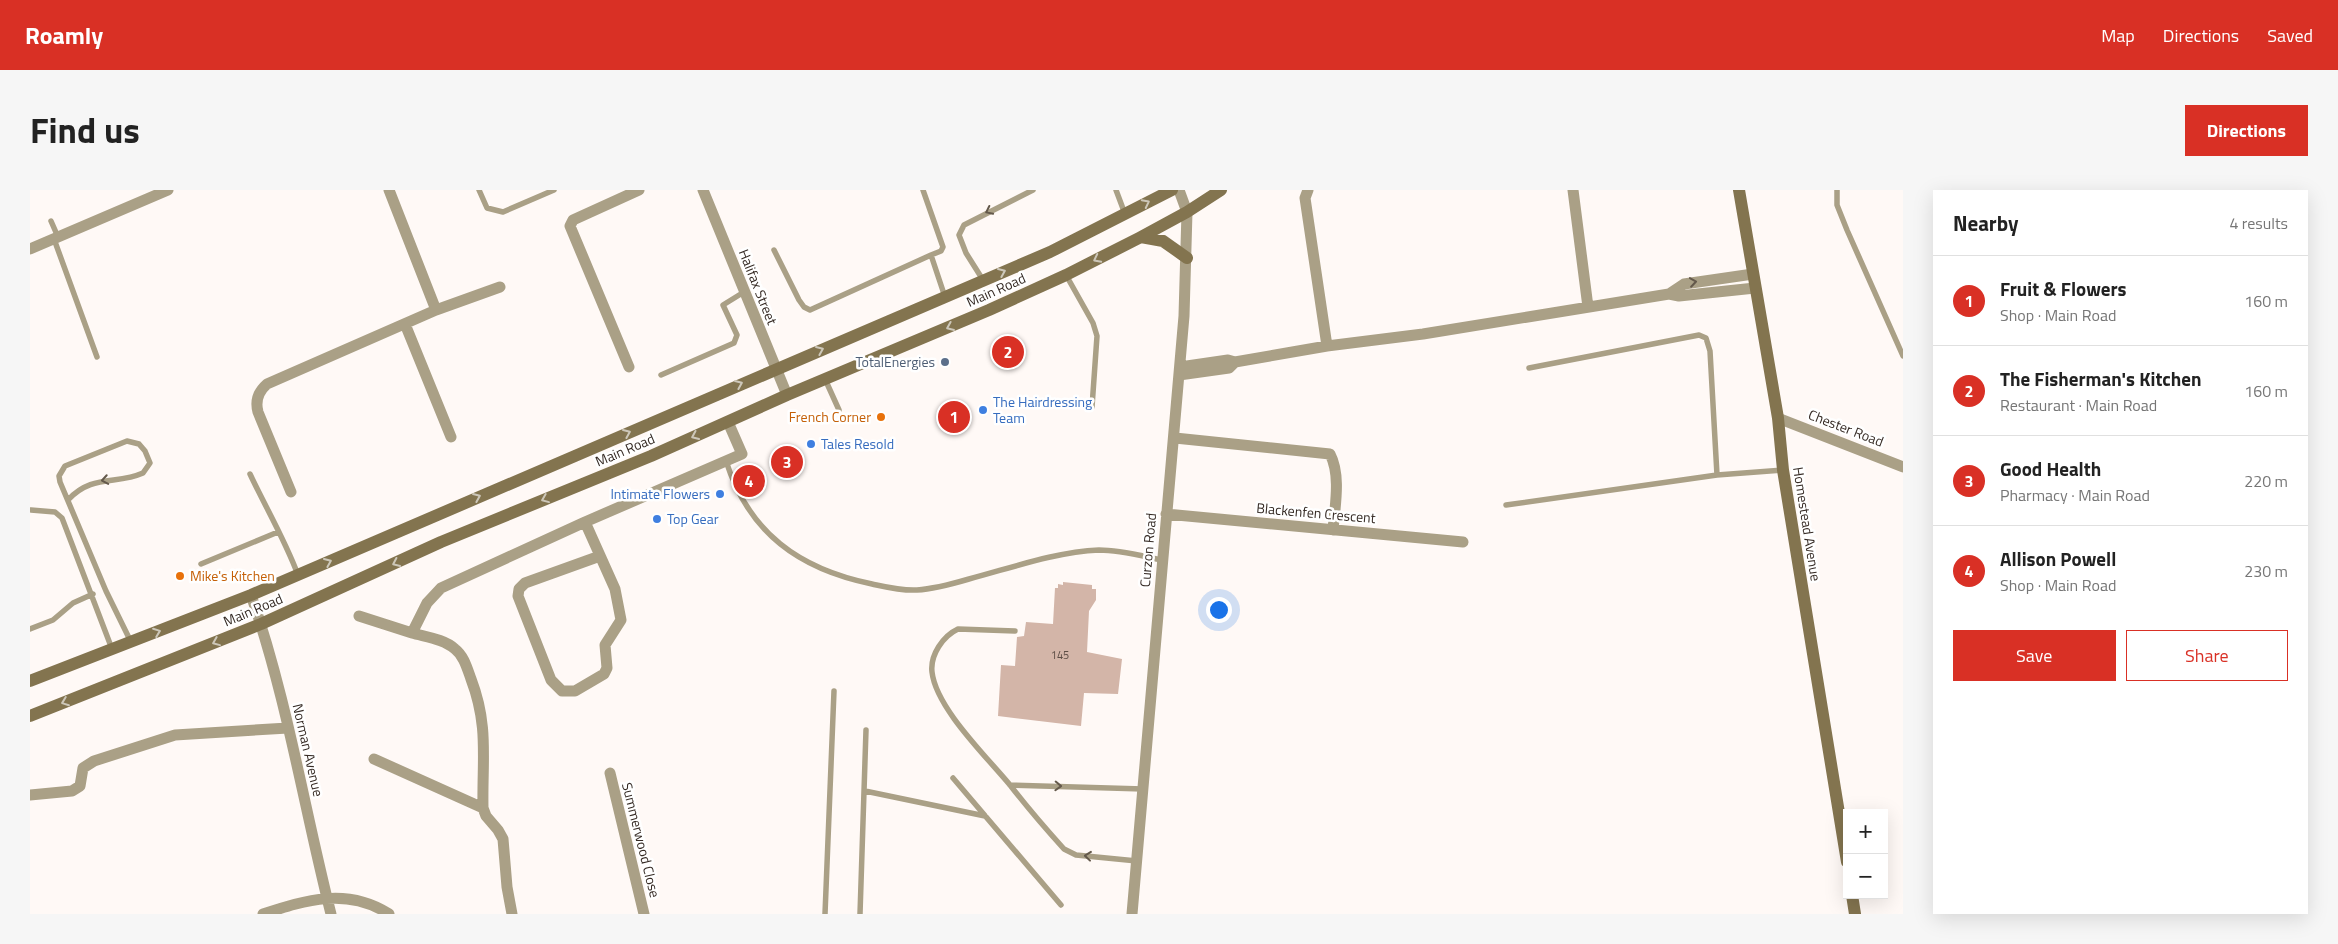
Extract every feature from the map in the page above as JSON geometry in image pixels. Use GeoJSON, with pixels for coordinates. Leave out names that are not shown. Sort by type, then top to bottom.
{"type":"FeatureCollection","features":[{"type":"Feature","properties":{"kind":"main road","name":"Main Road"},"geometry":{"type":"LineString","coordinates":[[30,681],[251,595],[1050,252],[1172,190]]}},
{"type":"Feature","properties":{"kind":"main road","name":"Main Road"},"geometry":{"type":"LineString","coordinates":[[30,716],[261,624],[441,542],[989,310],[1066,275],[1141,237],[1187,212],[1221,190]]}},
{"type":"Feature","properties":{"kind":"main road","name":"Homestead Avenue"},"geometry":{"type":"LineString","coordinates":[[1739,190],[1778,418],[1783,470],[1846,854]]}},
{"type":"Feature","properties":{"kind":"main road"},"geometry":{"type":"LineString","coordinates":[[1141,237],[1163,241],[1187,258]]}},
{"type":"Feature","properties":{"kind":"main road"},"geometry":{"type":"LineString","coordinates":[[1853,899],[1855,914]]}},
{"type":"Feature","properties":{"kind":"street"},"geometry":{"type":"LineString","coordinates":[[30,249],[168,190]]}},
{"type":"Feature","properties":{"kind":"street"},"geometry":{"type":"LineString","coordinates":[[389,190],[436,310]]}},
{"type":"Feature","properties":{"kind":"street"},"geometry":{"type":"LineString","coordinates":[[629,367],[570,226],[573,220],[639,190]]}},
{"type":"Feature","properties":{"kind":"street","name":"Halifax Street"},"geometry":{"type":"LineString","coordinates":[[703,190],[787,395]]}},
{"type":"Feature","properties":{"kind":"street","name":"Curzon Road"},"geometry":{"type":"LineString","coordinates":[[1132,914],[1166,514],[1175,438],[1187,258],[1187,212],[1179,190]]}},
{"type":"Feature","properties":{"kind":"street"},"geometry":{"type":"LineString","coordinates":[[1308,190],[1305,198],[1327,346]]}},
{"type":"Feature","properties":{"kind":"street"},"geometry":{"type":"LineString","coordinates":[[1573,190],[1588,307]]}},
{"type":"Feature","properties":{"kind":"street"},"geometry":{"type":"LineString","coordinates":[[1669,294],[1684,284],[1752,274]]}},
{"type":"Feature","properties":{"kind":"street"},"geometry":{"type":"LineString","coordinates":[[292,492],[258,412],[256,405],[260,390],[267,384],[436,310],[500,287]]}},
{"type":"Feature","properties":{"kind":"street"},"geometry":{"type":"LineString","coordinates":[[1179,371],[1229,368],[1235,362],[1327,346],[1423,334],[1669,294],[1679,296],[1755,288]]}},
{"type":"Feature","properties":{"kind":"street"},"geometry":{"type":"LineString","coordinates":[[405,324],[451,437]]}},
{"type":"Feature","properties":{"kind":"street","name":"Chester Road"},"geometry":{"type":"LineString","coordinates":[[1778,418],[1903,467]]}},
{"type":"Feature","properties":{"kind":"street"},"geometry":{"type":"LineString","coordinates":[[412,633],[427,603],[441,588],[585,522],[742,454],[728,422]]}},
{"type":"Feature","properties":{"kind":"street"},"geometry":{"type":"LineString","coordinates":[[1175,438],[1330,454],[1335,464],[1333,530]]}},
{"type":"Feature","properties":{"kind":"street","name":"Blackenfen Crescent"},"geometry":{"type":"LineString","coordinates":[[1166,514],[1463,542]]}},
{"type":"Feature","properties":{"kind":"street"},"geometry":{"type":"LineString","coordinates":[[585,522],[615,589],[620,610],[620,623],[605,645],[607,668],[604,674],[575,691],[562,691],[550,680],[518,596],[519,589],[525,583],[600,556]]}},
{"type":"Feature","properties":{"kind":"street","name":"Norman Avenue"},"geometry":{"type":"LineString","coordinates":[[251,595],[261,624],[288,728],[331,914]]}},
{"type":"Feature","properties":{"kind":"street"},"geometry":{"type":"LineString","coordinates":[[359,616],[453,647],[460,653],[466,665],[482,717],[485,748],[483,808],[486,816],[498,830],[502,839],[512,914]]}},
{"type":"Feature","properties":{"kind":"street"},"geometry":{"type":"LineString","coordinates":[[30,795],[72,791],[80,786],[82,768],[94,761],[175,735],[288,728]]}},
{"type":"Feature","properties":{"kind":"street"},"geometry":{"type":"LineString","coordinates":[[374,759],[483,808]]}},
{"type":"Feature","properties":{"kind":"street","name":"Summerwood Close"},"geometry":{"type":"LineString","coordinates":[[610,773],[644,914]]}},
{"type":"Feature","properties":{"kind":"street"},"geometry":{"type":"LineString","coordinates":[[263,914],[327,897],[349,899],[374,906],[389,914]]}},
{"type":"Feature","properties":{"kind":"lane"},"geometry":{"type":"LineString","coordinates":[[479,190],[487,208],[503,212],[554,190]]}},
{"type":"Feature","properties":{"kind":"lane"},"geometry":{"type":"LineString","coordinates":[[774,250],[799,300],[804,307],[810,310],[941,250],[943,247],[923,190]]}},
{"type":"Feature","properties":{"kind":"lane"},"geometry":{"type":"LineString","coordinates":[[982,280],[966,252],[959,235],[964,225],[1033,190]]}},
{"type":"Feature","properties":{"kind":"lane"},"geometry":{"type":"LineString","coordinates":[[1116,190],[1125,214]]}},
{"type":"Feature","properties":{"kind":"lane"},"geometry":{"type":"LineString","coordinates":[[1837,190],[1837,205],[1903,356]]}},
{"type":"Feature","properties":{"kind":"lane"},"geometry":{"type":"LineString","coordinates":[[51,221],[97,357]]}},
{"type":"Feature","properties":{"kind":"lane"},"geometry":{"type":"LineString","coordinates":[[931,255],[945,297]]}},
{"type":"Feature","properties":{"kind":"lane"},"geometry":{"type":"LineString","coordinates":[[1066,275],[1093,324],[1097,336],[1092,407]]}},
{"type":"Feature","properties":{"kind":"lane"},"geometry":{"type":"LineString","coordinates":[[661,375],[734,343],[737,335],[723,304],[744,292]]}},
{"type":"Feature","properties":{"kind":"lane"},"geometry":{"type":"LineString","coordinates":[[1529,368],[1699,334],[1706,338],[1710,351],[1717,475]]}},
{"type":"Feature","properties":{"kind":"lane"},"geometry":{"type":"LineString","coordinates":[[825,379],[839,410]]}},
{"type":"Feature","properties":{"kind":"lane"},"geometry":{"type":"LineString","coordinates":[[68,500],[75,492],[94,482],[143,473],[147,470],[150,463],[145,451],[139,444],[127,441],[65,466],[59,476],[68,500],[106,591],[131,642]]}},
{"type":"Feature","properties":{"kind":"lane"},"geometry":{"type":"LineString","coordinates":[[726,461],[735,488],[753,516],[771,537],[813,566],[858,581],[901,589],[920,590],[1067,554],[1100,550],[1162,560]]}},
{"type":"Feature","properties":{"kind":"lane"},"geometry":{"type":"LineString","coordinates":[[1506,505],[1717,475],[1783,470]]}},
{"type":"Feature","properties":{"kind":"lane"},"geometry":{"type":"LineString","coordinates":[[250,474],[278,532],[287,545],[298,575]]}},
{"type":"Feature","properties":{"kind":"lane"},"geometry":{"type":"LineString","coordinates":[[31,510],[55,512],[62,518],[112,649]]}},
{"type":"Feature","properties":{"kind":"lane"},"geometry":{"type":"LineString","coordinates":[[201,564],[278,532]]}},
{"type":"Feature","properties":{"kind":"lane"},"geometry":{"type":"LineString","coordinates":[[30,629],[53,620],[73,603],[92,594]]}},
{"type":"Feature","properties":{"kind":"lane"},"geometry":{"type":"LineString","coordinates":[[1016,631],[958,629],[952,632],[944,639],[932,662],[936,688],[983,756],[1064,849],[1076,855],[1137,861]]}},
{"type":"Feature","properties":{"kind":"lane"},"geometry":{"type":"LineString","coordinates":[[825,914],[834,692]]}},
{"type":"Feature","properties":{"kind":"lane"},"geometry":{"type":"LineString","coordinates":[[860,914],[866,730]]}},
{"type":"Feature","properties":{"kind":"lane"},"geometry":{"type":"LineString","coordinates":[[953,778],[1061,905]]}},
{"type":"Feature","properties":{"kind":"lane"},"geometry":{"type":"LineString","coordinates":[[1010,785],[1143,789]]}},
{"type":"Feature","properties":{"kind":"lane"},"geometry":{"type":"LineString","coordinates":[[865,791],[985,816]]}},
{"type":"Feature","properties":{"kind":"building"},"geometry":{"type":"Polygon","coordinates":[[[1063,582],[1092,585],[1092,589],[1096,589],[1096,600],[1089,611],[1087,652],[1122,659],[1118,694],[1084,693],[1081,726],[998,716],[1001,665],[1015,666],[1017,637],[1024,636],[1026,622],[1053,624],[1055,588],[1058,588],[1058,584],[1063,585],[1063,582]]]}},
{"type":"Feature","properties":{"kind":"place","name":"The Fisherman's Kitchen"},"geometry":{"type":"Point","coordinates":[1008,352]}},
{"type":"Feature","properties":{"kind":"place","name":"TotalEnergies"},"geometry":{"type":"Point","coordinates":[945,362]}},
{"type":"Feature","properties":{"kind":"place","name":"The Hairdressing Team"},"geometry":{"type":"Point","coordinates":[983,410]}},
{"type":"Feature","properties":{"kind":"place","name":"French Corner"},"geometry":{"type":"Point","coordinates":[881,417]}},
{"type":"Feature","properties":{"kind":"place","name":"Fruit & Flowers"},"geometry":{"type":"Point","coordinates":[954,417]}},
{"type":"Feature","properties":{"kind":"place","name":"Tales Resold"},"geometry":{"type":"Point","coordinates":[811,444]}},
{"type":"Feature","properties":{"kind":"place","name":"Good Health"},"geometry":{"type":"Point","coordinates":[787,462]}},
{"type":"Feature","properties":{"kind":"place","name":"Allison Powell"},"geometry":{"type":"Point","coordinates":[749,481]}},
{"type":"Feature","properties":{"kind":"place","name":"Intimate Flowers"},"geometry":{"type":"Point","coordinates":[720,494]}},
{"type":"Feature","properties":{"kind":"place","name":"Top Gear"},"geometry":{"type":"Point","coordinates":[657,519]}},
{"type":"Feature","properties":{"kind":"place","name":"Mike's Kitchen"},"geometry":{"type":"Point","coordinates":[180,576]}}]}
